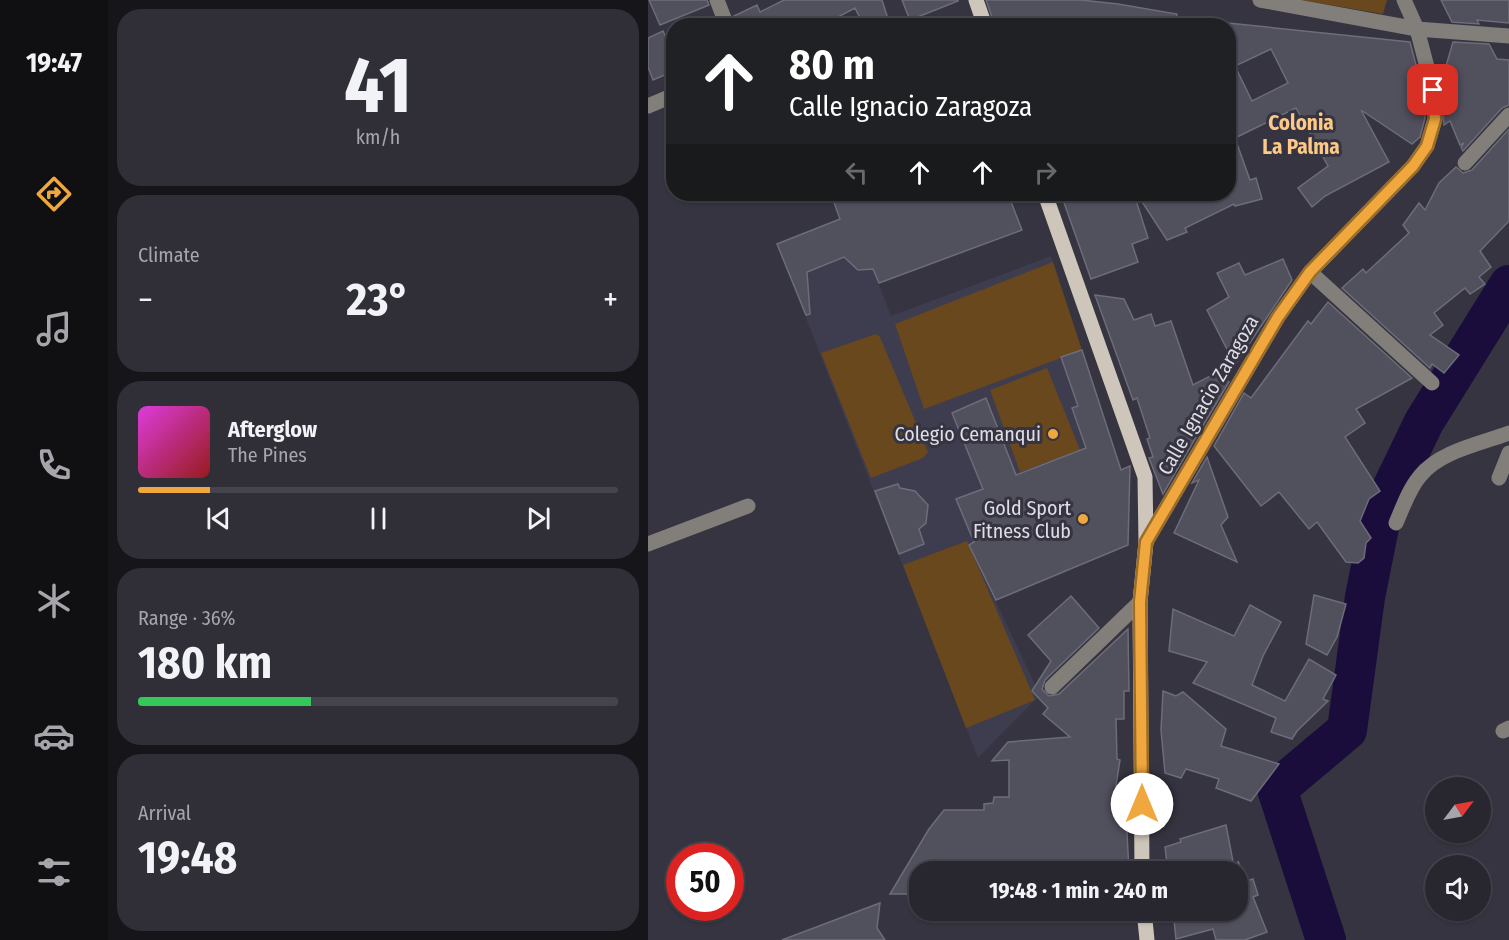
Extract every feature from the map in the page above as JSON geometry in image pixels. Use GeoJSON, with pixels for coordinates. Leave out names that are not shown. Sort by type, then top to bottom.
{"type":"FeatureCollection","features":[{"type":"Feature","properties":{"kind":"main road"},"geometry":{"type":"LineString","coordinates":[[976,0],[982,18]]}},
{"type":"Feature","properties":{"kind":"main road"},"geometry":{"type":"LineString","coordinates":[[1047,201],[1145,477],[1146,542],[1140,602],[1142,861]]}},
{"type":"Feature","properties":{"kind":"main road"},"geometry":{"type":"LineString","coordinates":[[1145,921],[1147,940]]}},
{"type":"Feature","properties":{"kind":"street"},"geometry":{"type":"LineString","coordinates":[[717,0],[724,18]]}},
{"type":"Feature","properties":{"kind":"street"},"geometry":{"type":"LineString","coordinates":[[1260,0],[1417,29],[1506,32]]}},
{"type":"Feature","properties":{"kind":"street","name":"Calle Ignacio Zaragoza"},"geometry":{"type":"LineString","coordinates":[[1146,542],[1278,317],[1310,272],[1413,166],[1427,146],[1435,119],[1433,90],[1417,29],[1404,0]]}},
{"type":"Feature","properties":{"kind":"street"},"geometry":{"type":"LineString","coordinates":[[648,106],[666,98]]}},
{"type":"Feature","properties":{"kind":"street"},"geometry":{"type":"LineString","coordinates":[[1465,163],[1509,115]]}},
{"type":"Feature","properties":{"kind":"street"},"geometry":{"type":"LineString","coordinates":[[1310,272],[1432,383]]}},
{"type":"Feature","properties":{"kind":"street"},"geometry":{"type":"LineString","coordinates":[[1396,522],[1411,489],[1431,465],[1446,456],[1509,433]]}},
{"type":"Feature","properties":{"kind":"street"},"geometry":{"type":"LineString","coordinates":[[1499,478],[1509,453]]}},
{"type":"Feature","properties":{"kind":"street"},"geometry":{"type":"LineString","coordinates":[[648,544],[748,506]]}},
{"type":"Feature","properties":{"kind":"street"},"geometry":{"type":"LineString","coordinates":[[1052,687],[1140,602]]}},
{"type":"Feature","properties":{"kind":"shaded area"},"geometry":{"type":"Polygon","coordinates":[[[1301,0],[1387,0],[1383,14],[1301,0]]]}},
{"type":"Feature","properties":{"kind":"shaded area"},"geometry":{"type":"Polygon","coordinates":[[[853,216],[891,316],[1051,256],[1125,485],[969,545],[1040,695],[978,758],[777,244],[853,216]]]}},
{"type":"Feature","properties":{"kind":"shaded area"},"geometry":{"type":"Polygon","coordinates":[[[1053,262],[1082,350],[924,409],[895,324],[1053,262]]]}},
{"type":"Feature","properties":{"kind":"shaded area"},"geometry":{"type":"Polygon","coordinates":[[[876,334],[880,337],[928,452],[923,458],[871,478],[821,353],[876,334]]]}},
{"type":"Feature","properties":{"kind":"shaded area"},"geometry":{"type":"Polygon","coordinates":[[[1047,368],[1080,450],[1020,472],[990,390],[1047,368]]]}},
{"type":"Feature","properties":{"kind":"shaded area"},"geometry":{"type":"Polygon","coordinates":[[[967,541],[1035,700],[966,728],[903,565],[967,541]]]}},
{"type":"Feature","properties":{"kind":"building"},"geometry":{"type":"Polygon","coordinates":[[[649,0],[707,0],[709,5],[677,18],[666,18],[666,23],[660,25],[649,0]]]}},
{"type":"Feature","properties":{"kind":"building"},"geometry":{"type":"Polygon","coordinates":[[[784,0],[882,0],[888,18],[860,18],[855,8],[836,18],[734,18],[734,16],[757,5],[760,12],[784,0]]]}},
{"type":"Feature","properties":{"kind":"building"},"geometry":{"type":"Polygon","coordinates":[[[902,0],[958,0],[915,18],[909,18],[902,0]]]}},
{"type":"Feature","properties":{"kind":"building"},"geometry":{"type":"Polygon","coordinates":[[[986,0],[1081,0],[1177,14],[1177,18],[992,18],[986,0]]]}},
{"type":"Feature","properties":{"kind":"building"},"geometry":{"type":"Polygon","coordinates":[[[1441,0],[1509,0],[1509,23],[1477,20],[1479,24],[1452,22],[1441,0]]]}},
{"type":"Feature","properties":{"kind":"building"},"geometry":{"type":"Polygon","coordinates":[[[1236,24],[1410,42],[1423,92],[1425,118],[1420,137],[1412,144],[1361,110],[1389,162],[1325,196],[1312,207],[1298,188],[1328,166],[1296,108],[1236,138],[1236,68],[1252,101],[1288,83],[1271,49],[1236,66],[1236,24]]]}},
{"type":"Feature","properties":{"kind":"building"},"geometry":{"type":"Polygon","coordinates":[[[663,31],[666,38],[666,74],[653,80],[648,67],[648,38],[663,31]]]}},
{"type":"Feature","properties":{"kind":"building"},"geometry":{"type":"Polygon","coordinates":[[[1453,42],[1489,44],[1497,59],[1509,60],[1509,105],[1502,108],[1463,151],[1461,147],[1464,143],[1460,145],[1450,121],[1444,125],[1441,83],[1453,42]]]}},
{"type":"Feature","properties":{"kind":"building"},"geometry":{"type":"Polygon","coordinates":[[[1509,129],[1509,221],[1480,251],[1491,267],[1479,277],[1485,284],[1470,294],[1465,288],[1434,313],[1443,325],[1430,335],[1459,355],[1444,373],[1432,364],[1430,368],[1342,288],[1363,269],[1366,273],[1409,233],[1403,225],[1419,203],[1425,210],[1439,183],[1456,167],[1463,173],[1472,170],[1509,129]]]}},
{"type":"Feature","properties":{"kind":"building"},"geometry":{"type":"Polygon","coordinates":[[[1236,141],[1250,180],[1256,178],[1262,199],[1235,206],[1234,204],[1185,228],[1187,232],[1167,240],[1142,201],[1236,201],[1236,141]]]}},
{"type":"Feature","properties":{"kind":"building"},"geometry":{"type":"Polygon","coordinates":[[[834,201],[1011,201],[1022,230],[879,283],[873,269],[858,270],[844,257],[807,272],[810,314],[806,315],[777,244],[840,219],[834,201]]]}},
{"type":"Feature","properties":{"kind":"building"},"geometry":{"type":"Polygon","coordinates":[[[1063,201],[1136,201],[1148,238],[1132,244],[1138,262],[1091,279],[1063,201]]]}},
{"type":"Feature","properties":{"kind":"building"},"geometry":{"type":"Polygon","coordinates":[[[1283,259],[1292,280],[1235,365],[1207,310],[1229,297],[1217,273],[1239,263],[1245,275],[1283,259]]]}},
{"type":"Feature","properties":{"kind":"building"},"geometry":{"type":"Polygon","coordinates":[[[1095,295],[1124,299],[1134,320],[1151,314],[1155,326],[1171,321],[1193,385],[1216,373],[1229,382],[1201,429],[1193,419],[1198,434],[1163,494],[1149,458],[1153,457],[1147,439],[1150,438],[1137,398],[1133,400],[1095,295]]]}},
{"type":"Feature","properties":{"kind":"building"},"geometry":{"type":"Polygon","coordinates":[[[1328,302],[1412,378],[1356,409],[1365,423],[1345,437],[1380,491],[1369,499],[1360,521],[1371,538],[1366,543],[1364,558],[1358,563],[1346,562],[1317,522],[1309,529],[1279,492],[1261,506],[1214,446],[1244,393],[1251,398],[1308,321],[1311,324],[1328,302]]]}},
{"type":"Feature","properties":{"kind":"building"},"geometry":{"type":"Polygon","coordinates":[[[1082,350],[1121,470],[1130,466],[1128,545],[996,600],[969,545],[974,542],[956,499],[983,489],[952,413],[986,398],[1016,475],[1086,448],[1072,408],[1078,406],[1061,357],[1082,350]]]}},
{"type":"Feature","properties":{"kind":"building"},"geometry":{"type":"Polygon","coordinates":[[[1207,457],[1228,517],[1221,525],[1237,562],[1174,533],[1199,480],[1192,483],[1207,457]]]}},
{"type":"Feature","properties":{"kind":"building"},"geometry":{"type":"Polygon","coordinates":[[[898,484],[900,488],[915,491],[928,505],[926,523],[919,529],[924,544],[899,554],[875,491],[898,484]]]}},
{"type":"Feature","properties":{"kind":"building"},"geometry":{"type":"Polygon","coordinates":[[[1314,595],[1346,604],[1337,637],[1327,655],[1306,644],[1314,595]]]}},
{"type":"Feature","properties":{"kind":"building"},"geometry":{"type":"Polygon","coordinates":[[[1071,596],[1099,628],[1045,680],[1042,689],[1049,696],[1059,694],[1128,629],[1129,691],[1124,691],[1124,719],[1116,719],[1117,759],[1120,760],[1115,792],[1125,792],[1128,861],[910,861],[929,829],[944,810],[984,810],[984,804],[993,803],[994,797],[1009,797],[1009,760],[992,761],[1008,742],[1070,737],[1043,714],[1048,708],[1032,691],[1051,661],[1028,635],[1071,596]]]}},
{"type":"Feature","properties":{"kind":"building"},"geometry":{"type":"Polygon","coordinates":[[[1250,605],[1281,622],[1263,656],[1252,685],[1285,701],[1309,659],[1336,675],[1323,699],[1328,701],[1297,731],[1292,739],[1271,732],[1276,718],[1193,683],[1207,662],[1169,651],[1173,609],[1234,636],[1250,605]]]}},
{"type":"Feature","properties":{"kind":"building"},"geometry":{"type":"Polygon","coordinates":[[[1163,691],[1176,696],[1183,692],[1226,729],[1221,746],[1279,764],[1251,801],[1216,788],[1219,779],[1186,769],[1181,778],[1165,773],[1161,730],[1163,691]]]}},
{"type":"Feature","properties":{"kind":"building"},"geometry":{"type":"Polygon","coordinates":[[[1226,825],[1233,861],[1167,861],[1165,847],[1181,842],[1180,839],[1226,825]]]}},
{"type":"Feature","properties":{"kind":"building"},"geometry":{"type":"Polygon","coordinates":[[[909,862],[909,894],[890,894],[909,862]]]}},
{"type":"Feature","properties":{"kind":"building"},"geometry":{"type":"Polygon","coordinates":[[[1253,879],[1258,895],[1253,897],[1267,932],[1245,940],[1216,940],[1213,929],[1176,939],[1174,921],[1248,921],[1248,880],[1253,879]]]}},
{"type":"Feature","properties":{"kind":"building"},"geometry":{"type":"Polygon","coordinates":[[[880,903],[877,928],[885,940],[782,940],[880,903]]]}},
{"type":"Feature","properties":{"kind":"waterway"},"geometry":{"type":"LineString","coordinates":[[1326,940],[1277,789],[1347,730],[1365,597],[1383,507],[1424,422],[1509,285]]}},
{"type":"Feature","properties":{"kind":"place","name":"Colegio Cemanqui"},"geometry":{"type":"Point","coordinates":[1053,434]}},
{"type":"Feature","properties":{"kind":"place","name":"Gold Sport Fitness Club"},"geometry":{"type":"Point","coordinates":[1083,519]}},
{"type":"Feature","properties":{"kind":"district","name":"Colonia La Palma"},"geometry":{"type":"Point","coordinates":[1301,135]}},
{"type":"Feature","properties":{"kind":"route"},"geometry":{"type":"LineString","coordinates":[[1142,804],[1140,602],[1146,542],[1278,317],[1310,272],[1413,166],[1427,146],[1435,119],[1433,90]]}}]}
